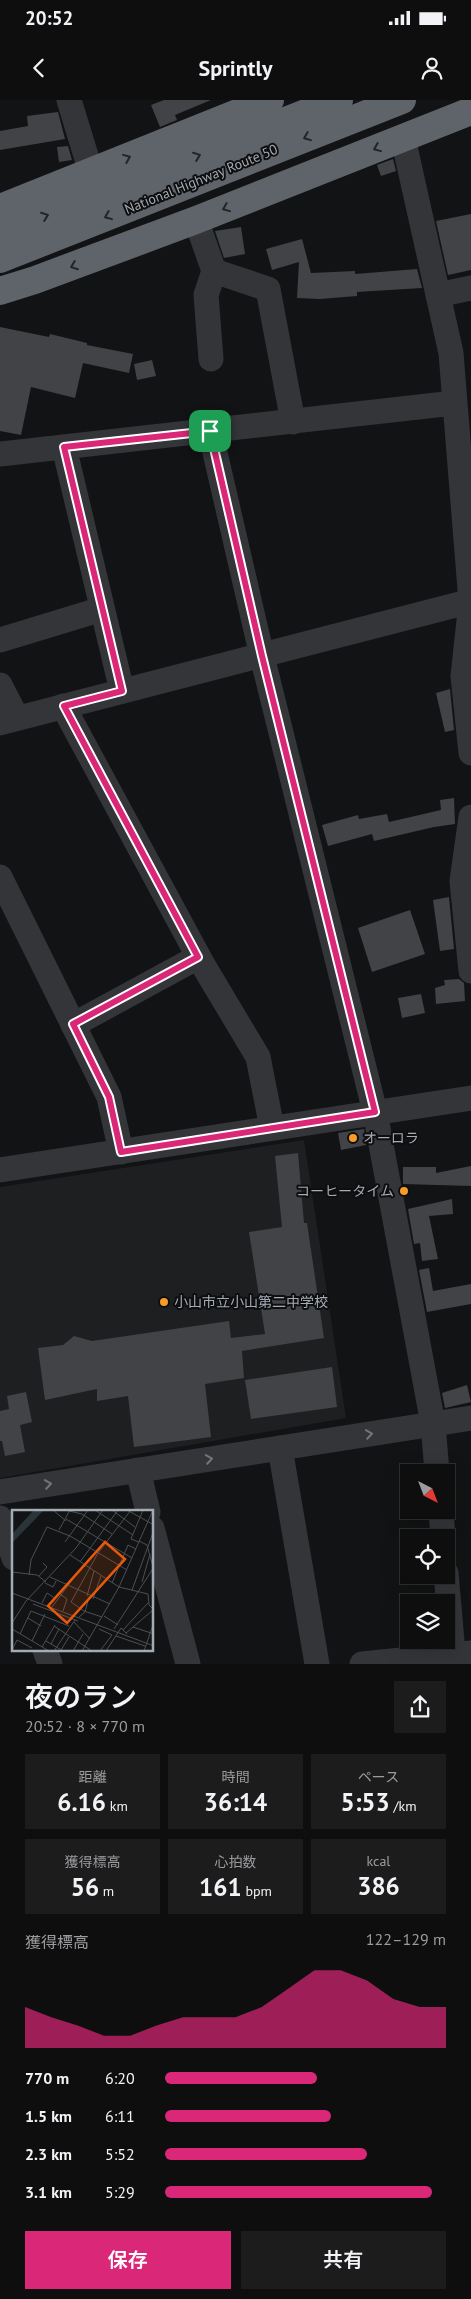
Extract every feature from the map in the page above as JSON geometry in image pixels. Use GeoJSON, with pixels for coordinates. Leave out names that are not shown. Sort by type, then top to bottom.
{"type":"FeatureCollection","features":[{"type":"Feature","properties":{"kind":"highway"},"geometry":{"type":"LineString","coordinates":[[0,208],[270,100]]}},
{"type":"Feature","properties":{"kind":"highway","name":"National Highway Route 50"},"geometry":{"type":"LineString","coordinates":[[0,233],[339,100]]}},
{"type":"Feature","properties":{"kind":"highway","name":"National Highway Route 50"},"geometry":{"type":"LineString","coordinates":[[0,258],[402,100]]}},
{"type":"Feature","properties":{"kind":"highway"},"geometry":{"type":"LineString","coordinates":[[0,291],[35,280],[196,220],[471,111]]}},
{"type":"Feature","properties":{"kind":"street"},"geometry":{"type":"LineString","coordinates":[[69,100],[91,172]]}},
{"type":"Feature","properties":{"kind":"street"},"geometry":{"type":"LineString","coordinates":[[403,138],[451,353],[471,601],[462,676],[471,753]]}},
{"type":"Feature","properties":{"kind":"street"},"geometry":{"type":"LineString","coordinates":[[196,220],[214,271],[206,295],[211,359]]}},
{"type":"Feature","properties":{"kind":"street"},"geometry":{"type":"LineString","coordinates":[[214,271],[268,288],[293,422]]}},
{"type":"Feature","properties":{"kind":"street"},"geometry":{"type":"LineString","coordinates":[[438,295],[471,288]]}},
{"type":"Feature","properties":{"kind":"street"},"geometry":{"type":"LineString","coordinates":[[0,454],[454,403]]}},
{"type":"Feature","properties":{"kind":"street"},"geometry":{"type":"LineString","coordinates":[[210,431],[262,656],[375,1112],[433,1424],[436,1464]]}},
{"type":"Feature","properties":{"kind":"street"},"geometry":{"type":"LineString","coordinates":[[64,447],[122,691]]}},
{"type":"Feature","properties":{"kind":"street"},"geometry":{"type":"LineString","coordinates":[[0,685],[9,720],[471,601]]}},
{"type":"Feature","properties":{"kind":"street"},"geometry":{"type":"LineString","coordinates":[[0,640],[102,609]]}},
{"type":"Feature","properties":{"kind":"street"},"geometry":{"type":"LineString","coordinates":[[64,706],[198,957],[258,1057],[272,1128]]}},
{"type":"Feature","properties":{"kind":"street"},"geometry":{"type":"LineString","coordinates":[[471,823],[467,880],[471,971]]}},
{"type":"Feature","properties":{"kind":"street"},"geometry":{"type":"LineString","coordinates":[[0,877],[109,1097],[121,1152]]}},
{"type":"Feature","properties":{"kind":"street"},"geometry":{"type":"LineString","coordinates":[[73,1024],[198,957]]}},
{"type":"Feature","properties":{"kind":"street"},"geometry":{"type":"LineString","coordinates":[[0,1170],[471,1098]]}},
{"type":"Feature","properties":{"kind":"street"},"geometry":{"type":"LineString","coordinates":[[0,1492],[471,1418]]}},
{"type":"Feature","properties":{"kind":"street"},"geometry":{"type":"LineString","coordinates":[[280,1448],[317,1664]]}},
{"type":"Feature","properties":{"kind":"street"},"geometry":{"type":"LineString","coordinates":[[138,1470],[148,1510]]}},
{"type":"Feature","properties":{"kind":"street"},"geometry":{"type":"LineString","coordinates":[[0,1518],[12,1552]]}},
{"type":"Feature","properties":{"kind":"street"},"geometry":{"type":"LineString","coordinates":[[154,1536],[188,1664]]}},
{"type":"Feature","properties":{"kind":"street"},"geometry":{"type":"LineString","coordinates":[[362,1664],[459,1657],[448,1584]]}},
{"type":"Feature","properties":{"kind":"shaded area","name":"小山市立小山第二中学校"},"geometry":{"type":"Polygon","coordinates":[[[304,1140],[346,1418],[0,1478],[0,1187],[304,1140]]]}},
{"type":"Feature","properties":{"kind":"building"},"geometry":{"type":"Polygon","coordinates":[[[164,100],[211,100],[175,115],[177,120],[160,127],[151,105],[164,100]]]}},
{"type":"Feature","properties":{"kind":"building"},"geometry":{"type":"Polygon","coordinates":[[[58,112],[65,139],[0,150],[0,131],[28,126],[27,116],[58,112]]]}},
{"type":"Feature","properties":{"kind":"building"},"geometry":{"type":"Polygon","coordinates":[[[68,146],[72,160],[59,162],[57,147],[68,146]]]}},
{"type":"Feature","properties":{"kind":"building"},"geometry":{"type":"Polygon","coordinates":[[[393,159],[396,171],[381,176],[377,165],[393,159]]]}},
{"type":"Feature","properties":{"kind":"building"},"geometry":{"type":"Polygon","coordinates":[[[471,214],[471,270],[448,275],[436,221],[471,214]]]}},
{"type":"Feature","properties":{"kind":"building"},"geometry":{"type":"Polygon","coordinates":[[[241,227],[245,254],[224,258],[215,231],[241,227]]]}},
{"type":"Feature","properties":{"kind":"building"},"geometry":{"type":"Polygon","coordinates":[[[302,239],[311,273],[355,271],[355,274],[417,269],[422,288],[357,292],[357,296],[320,299],[297,298],[299,262],[272,270],[266,249],[302,239]]]}},
{"type":"Feature","properties":{"kind":"building"},"geometry":{"type":"Polygon","coordinates":[[[0,327],[49,337],[50,334],[87,343],[87,345],[133,354],[129,373],[83,363],[75,398],[31,387],[21,435],[0,431],[0,327]]]}},
{"type":"Feature","properties":{"kind":"building"},"geometry":{"type":"Polygon","coordinates":[[[152,360],[156,376],[137,380],[134,364],[152,360]]]}},
{"type":"Feature","properties":{"kind":"building"},"geometry":{"type":"Polygon","coordinates":[[[450,689],[454,730],[445,732],[436,693],[450,689]]]}},
{"type":"Feature","properties":{"kind":"building"},"geometry":{"type":"Polygon","coordinates":[[[454,798],[455,824],[374,841],[372,834],[328,846],[322,825],[358,815],[359,819],[387,814],[389,822],[441,810],[440,800],[454,798]]]}},
{"type":"Feature","properties":{"kind":"building"},"geometry":{"type":"Polygon","coordinates":[[[449,897],[454,949],[440,951],[433,900],[449,897]]]}},
{"type":"Feature","properties":{"kind":"building"},"geometry":{"type":"Polygon","coordinates":[[[410,910],[425,954],[372,972],[358,928],[410,910]]]}},
{"type":"Feature","properties":{"kind":"building"},"geometry":{"type":"Polygon","coordinates":[[[459,979],[464,983],[465,1001],[436,1004],[435,988],[445,985],[444,980],[459,979]]]}},
{"type":"Feature","properties":{"kind":"building"},"geometry":{"type":"Polygon","coordinates":[[[421,994],[425,1013],[402,1018],[398,998],[421,994]]]}},
{"type":"Feature","properties":{"kind":"building","name":"オーロラ"},"geometry":{"type":"Polygon","coordinates":[[[364,1129],[366,1145],[341,1150],[338,1133],[364,1129]]]}},
{"type":"Feature","properties":{"kind":"building"},"geometry":{"type":"Polygon","coordinates":[[[298,1153],[304,1223],[307,1223],[324,1338],[242,1351],[244,1378],[205,1384],[211,1437],[134,1447],[128,1396],[97,1401],[97,1389],[45,1400],[38,1348],[63,1345],[74,1336],[92,1341],[229,1321],[231,1338],[265,1334],[249,1232],[282,1227],[275,1156],[298,1153]]]}},
{"type":"Feature","properties":{"kind":"building"},"geometry":{"type":"Polygon","coordinates":[[[471,1166],[471,1186],[403,1184],[403,1167],[436,1167],[436,1173],[471,1166]]]}},
{"type":"Feature","properties":{"kind":"building"},"geometry":{"type":"Polygon","coordinates":[[[452,1199],[453,1214],[429,1216],[438,1259],[422,1261],[420,1243],[414,1244],[408,1209],[452,1199]]]}},
{"type":"Feature","properties":{"kind":"building"},"geometry":{"type":"Polygon","coordinates":[[[429,1268],[433,1291],[471,1284],[471,1304],[427,1312],[419,1270],[429,1268]]]}},
{"type":"Feature","properties":{"kind":"building"},"geometry":{"type":"Polygon","coordinates":[[[332,1367],[337,1407],[251,1419],[245,1380],[332,1367]]]}},
{"type":"Feature","properties":{"kind":"building"},"geometry":{"type":"Polygon","coordinates":[[[467,1385],[471,1402],[445,1408],[442,1393],[467,1385]]]}},
{"type":"Feature","properties":{"kind":"building"},"geometry":{"type":"Polygon","coordinates":[[[26,1392],[32,1422],[20,1425],[25,1452],[5,1456],[2,1441],[0,1441],[0,1411],[9,1409],[7,1396],[26,1392]]]}},
{"type":"Feature","properties":{"kind":"place","name":"オーロラ"},"geometry":{"type":"Point","coordinates":[353,1138]}},
{"type":"Feature","properties":{"kind":"place","name":"コーヒータイム"},"geometry":{"type":"Point","coordinates":[404,1191]}},
{"type":"Feature","properties":{"kind":"place","name":"小山市立小山第二中学校"},"geometry":{"type":"Point","coordinates":[164,1302]}},
{"type":"Feature","properties":{"kind":"route"},"geometry":{"type":"LineString","coordinates":[[210,431],[262,656],[375,1112],[121,1152],[109,1097],[73,1024],[198,957],[64,706],[122,691],[64,447],[210,431]]}}]}
